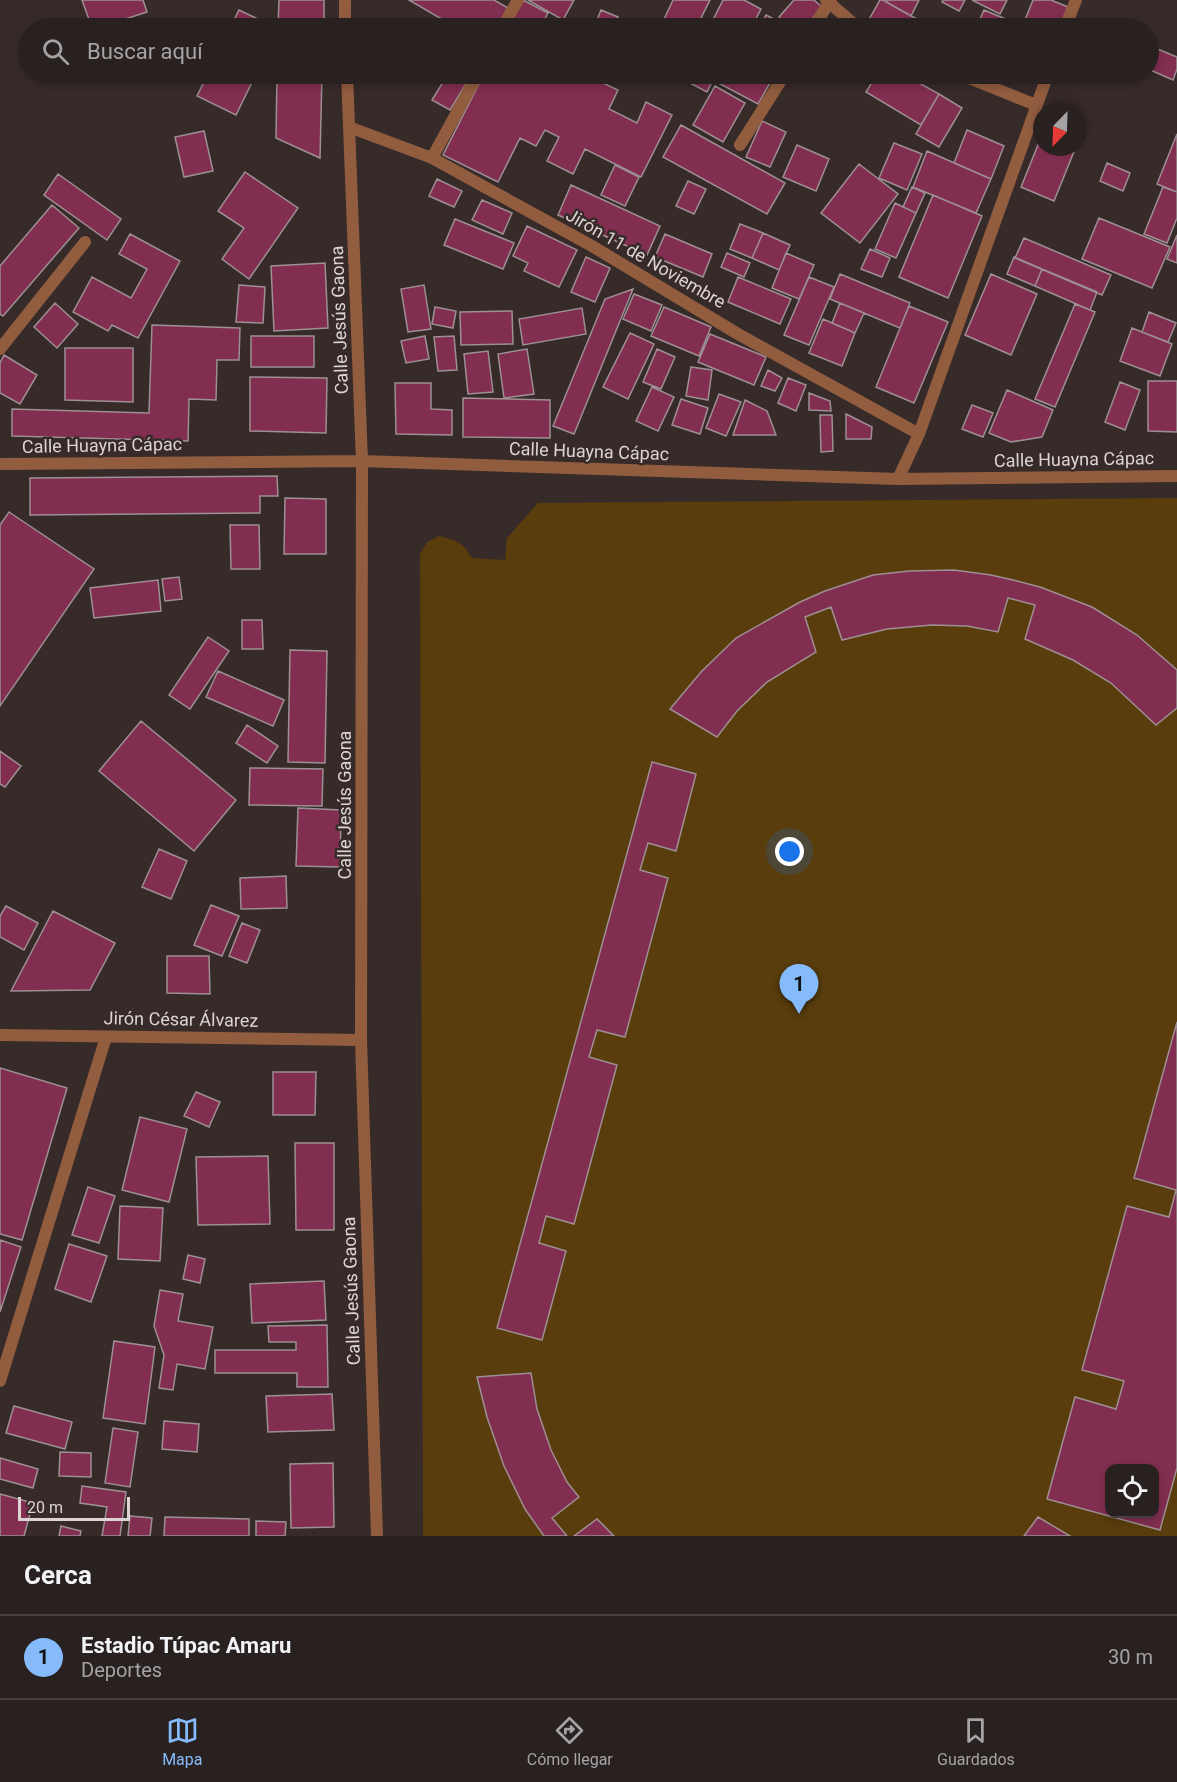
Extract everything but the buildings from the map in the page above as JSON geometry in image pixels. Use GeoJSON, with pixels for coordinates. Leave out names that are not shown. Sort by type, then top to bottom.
{"type":"FeatureCollection","features":[{"type":"Feature","properties":{"kind":"street"},"geometry":{"type":"LineString","coordinates":[[345,0],[345,18]]}},
{"type":"Feature","properties":{"kind":"street"},"geometry":{"type":"LineString","coordinates":[[508,18],[518,0]]}},
{"type":"Feature","properties":{"kind":"street"},"geometry":{"type":"LineString","coordinates":[[1069,18],[1076,0]]}},
{"type":"Feature","properties":{"kind":"street"},"geometry":{"type":"LineString","coordinates":[[819,18],[829,1],[847,18]]}},
{"type":"Feature","properties":{"kind":"street","name":"Calle Jesús Gaona"},"geometry":{"type":"LineString","coordinates":[[347,84],[362,461],[361,1040],[377,1536]]}},
{"type":"Feature","properties":{"kind":"street"},"geometry":{"type":"LineString","coordinates":[[432,158],[473,84]]}},
{"type":"Feature","properties":{"kind":"street"},"geometry":{"type":"LineString","coordinates":[[740,145],[779,84]]}},
{"type":"Feature","properties":{"kind":"street"},"geometry":{"type":"LineString","coordinates":[[984,84],[1033,104]]}},
{"type":"Feature","properties":{"kind":"street"},"geometry":{"type":"LineString","coordinates":[[1037,102],[1044,84]]}},
{"type":"Feature","properties":{"kind":"street"},"geometry":{"type":"LineString","coordinates":[[898,479],[919,434],[1033,113]]}},
{"type":"Feature","properties":{"kind":"street","name":"Jirón 11 de Noviembre"},"geometry":{"type":"LineString","coordinates":[[349,127],[432,158],[592,246],[738,334],[919,434]]}},
{"type":"Feature","properties":{"kind":"street"},"geometry":{"type":"LineString","coordinates":[[0,350],[85,242]]}},
{"type":"Feature","properties":{"kind":"street","name":"Calle Huayna Cápac"},"geometry":{"type":"LineString","coordinates":[[0,464],[362,461],[898,479],[1177,476]]}},
{"type":"Feature","properties":{"kind":"street","name":"Jirón César Álvarez"},"geometry":{"type":"LineString","coordinates":[[0,1035],[361,1040]]}},
{"type":"Feature","properties":{"kind":"street"},"geometry":{"type":"LineString","coordinates":[[0,1381],[106,1036]]}},
{"type":"Feature","properties":{"kind":"shaded area"},"geometry":{"type":"Polygon","coordinates":[[[1177,498],[1177,1536],[423,1536],[420,554],[427,542],[439,536],[458,542],[472,558],[505,560],[507,538],[538,503],[1177,498]]]}},
{"type":"Feature","properties":{"kind":"place","name":"Estadio Túpac Amaru"},"geometry":{"type":"Point","coordinates":[799,1014]}}]}
